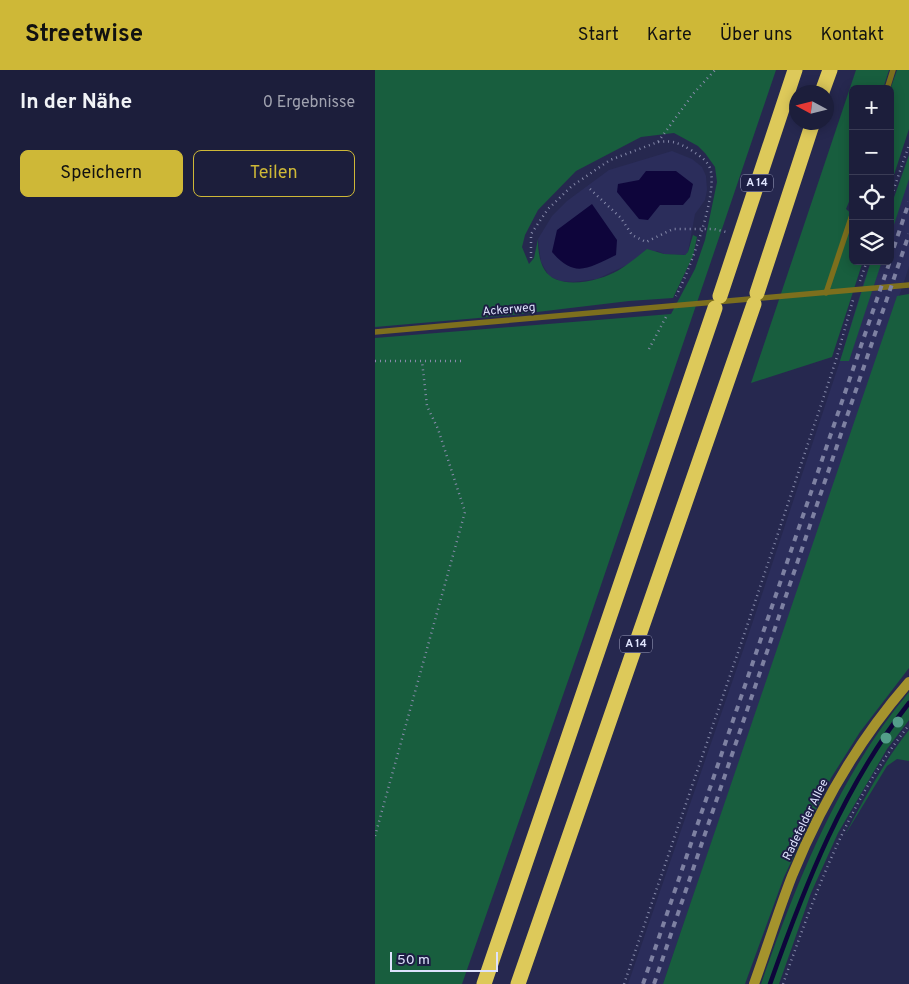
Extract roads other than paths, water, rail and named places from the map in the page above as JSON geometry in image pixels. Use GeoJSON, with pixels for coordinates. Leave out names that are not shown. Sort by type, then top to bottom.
{"type":"FeatureCollection","features":[{"type":"Feature","properties":{"kind":"highway","name":"A 14"},"geometry":{"type":"LineString","coordinates":[[484,984],[718,302],[795,70]]}},
{"type":"Feature","properties":{"kind":"highway"},"geometry":{"type":"LineString","coordinates":[[825,85],[830,70]]}},
{"type":"Feature","properties":{"kind":"highway","name":"A 14"},"geometry":{"type":"LineString","coordinates":[[518,984],[755,299],[810,130]]}},
{"type":"Feature","properties":{"kind":"main road","name":"Radefelder Allee"},"geometry":{"type":"LineString","coordinates":[[754,984],[792,876],[834,788],[892,701],[909,682]]}},
{"type":"Feature","properties":{"kind":"lane"},"geometry":{"type":"LineString","coordinates":[[888,85],[893,70]]}},
{"type":"Feature","properties":{"kind":"lane"},"geometry":{"type":"LineString","coordinates":[[826,293],[850,220]]}},
{"type":"Feature","properties":{"kind":"lane","name":"Ackerweg"},"geometry":{"type":"LineString","coordinates":[[375,332],[909,285]]}},
{"type":"Feature","properties":{"kind":"waterway"},"geometry":{"type":"LineString","coordinates":[[770,984],[797,910],[845,803],[864,768],[909,703]]}},
{"type":"Feature","properties":{"kind":"railway"},"geometry":{"type":"LineString","coordinates":[[894,247],[909,202]]}},
{"type":"Feature","properties":{"kind":"railway"},"geometry":{"type":"LineString","coordinates":[[654,984],[909,234]]}},
{"type":"Feature","properties":{"kind":"railway"},"geometry":{"type":"LineString","coordinates":[[643,984],[889,265]]}}]}
